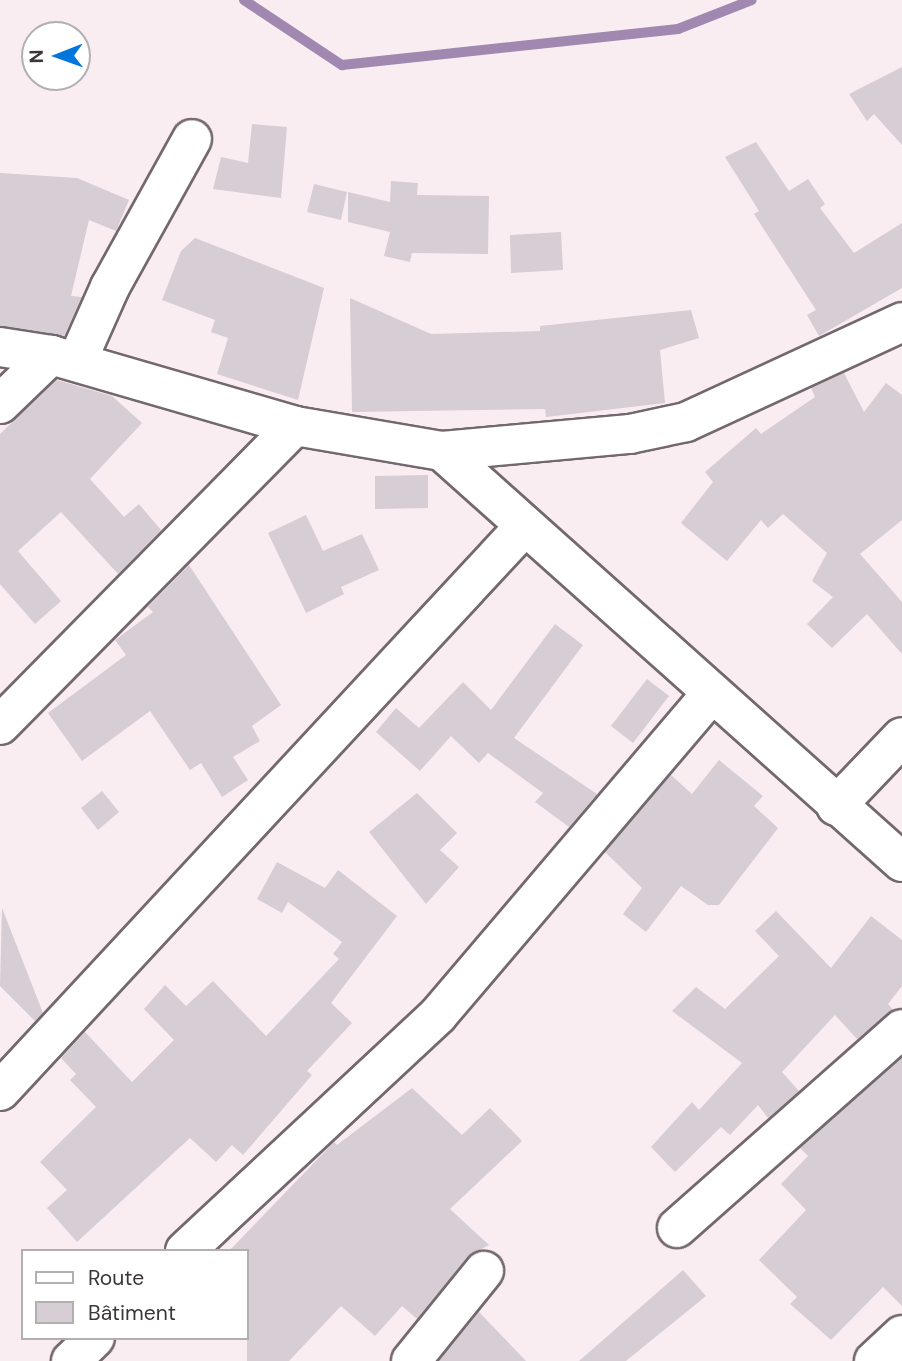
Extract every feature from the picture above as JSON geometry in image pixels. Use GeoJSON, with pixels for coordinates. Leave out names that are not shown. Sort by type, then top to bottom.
{"type":"FeatureCollection","features":[{"type":"Feature","properties":{"kind":"street"},"geometry":{"type":"LineString","coordinates":[[0,404],[64,357],[110,287],[192,139]]}},
{"type":"Feature","properties":{"kind":"street"},"geometry":{"type":"LineString","coordinates":[[0,347],[64,357],[295,426],[442,451],[630,434],[687,422],[902,322]]}},
{"type":"Feature","properties":{"kind":"street"},"geometry":{"type":"LineString","coordinates":[[0,725],[295,426]]}},
{"type":"Feature","properties":{"kind":"street"},"geometry":{"type":"LineString","coordinates":[[442,451],[836,806],[902,862]]}},
{"type":"Feature","properties":{"kind":"street"},"geometry":{"type":"LineString","coordinates":[[0,1091],[524,527]]}},
{"type":"Feature","properties":{"kind":"street"},"geometry":{"type":"LineString","coordinates":[[187,1249],[438,1015],[712,692]]}},
{"type":"Feature","properties":{"kind":"street"},"geometry":{"type":"LineString","coordinates":[[836,806],[902,737]]}},
{"type":"Feature","properties":{"kind":"street"},"geometry":{"type":"LineString","coordinates":[[677,1228],[902,1029]]}},
{"type":"Feature","properties":{"kind":"street"},"geometry":{"type":"LineString","coordinates":[[411,1361],[484,1271]]}},
{"type":"Feature","properties":{"kind":"street"},"geometry":{"type":"LineString","coordinates":[[874,1361],[902,1335]]}},
{"type":"Feature","properties":{"kind":"street"},"geometry":{"type":"LineString","coordinates":[[71,1361],[93,1340]]}},
{"type":"Feature","properties":{"kind":"building"},"geometry":{"type":"Polygon","coordinates":[[[902,67],[902,145],[874,114],[867,121],[849,94],[902,67]]]}},
{"type":"Feature","properties":{"kind":"building"},"geometry":{"type":"Polygon","coordinates":[[[252,124],[287,127],[281,198],[213,189],[221,157],[248,163],[252,124]]]}},
{"type":"Feature","properties":{"kind":"building"},"geometry":{"type":"Polygon","coordinates":[[[756,142],[789,191],[808,179],[825,204],[820,208],[854,253],[902,223],[902,288],[819,336],[807,315],[816,310],[754,214],[759,211],[725,157],[756,142]]]}},
{"type":"Feature","properties":{"kind":"building"},"geometry":{"type":"Polygon","coordinates":[[[0,173],[77,178],[129,200],[116,231],[89,220],[71,296],[82,297],[64,336],[0,326],[0,173]]]}},
{"type":"Feature","properties":{"kind":"building"},"geometry":{"type":"Polygon","coordinates":[[[391,181],[418,183],[417,195],[489,196],[488,254],[412,253],[410,262],[384,256],[390,232],[348,222],[348,192],[390,202],[391,181]]]}},
{"type":"Feature","properties":{"kind":"building"},"geometry":{"type":"Polygon","coordinates":[[[314,184],[347,192],[341,220],[307,212],[314,184]]]}},
{"type":"Feature","properties":{"kind":"building"},"geometry":{"type":"Polygon","coordinates":[[[561,232],[563,270],[511,273],[510,235],[561,232]]]}},
{"type":"Feature","properties":{"kind":"building"},"geometry":{"type":"Polygon","coordinates":[[[195,238],[324,288],[298,400],[217,374],[228,338],[211,332],[215,320],[162,300],[181,251],[195,238]]]}},
{"type":"Feature","properties":{"kind":"building"},"geometry":{"type":"Polygon","coordinates":[[[350,298],[431,334],[540,331],[540,326],[691,310],[699,338],[660,350],[665,403],[546,417],[545,409],[352,412],[350,298]]]}},
{"type":"Feature","properties":{"kind":"building"},"geometry":{"type":"Polygon","coordinates":[[[844,373],[864,412],[886,383],[902,395],[902,520],[860,554],[902,602],[902,654],[867,614],[832,648],[807,624],[833,597],[812,581],[827,553],[783,514],[768,528],[761,520],[727,561],[681,523],[713,482],[705,472],[756,428],[761,434],[815,397],[811,388],[844,373]]]}},
{"type":"Feature","properties":{"kind":"building"},"geometry":{"type":"Polygon","coordinates":[[[57,380],[112,396],[142,423],[90,479],[124,517],[139,504],[161,530],[118,574],[61,512],[18,551],[61,601],[35,624],[0,584],[0,434],[57,380]]]}},
{"type":"Feature","properties":{"kind":"building"},"geometry":{"type":"Polygon","coordinates":[[[428,475],[428,508],[375,509],[375,476],[428,475]]]}},
{"type":"Feature","properties":{"kind":"building"},"geometry":{"type":"Polygon","coordinates":[[[306,515],[323,551],[362,534],[379,570],[341,587],[344,594],[306,613],[268,533],[306,515]]]}},
{"type":"Feature","properties":{"kind":"building"},"geometry":{"type":"Polygon","coordinates":[[[189,565],[281,705],[252,726],[260,741],[233,757],[248,780],[222,797],[201,763],[190,770],[150,711],[82,761],[48,713],[126,655],[115,640],[153,612],[148,607],[189,565]]]}},
{"type":"Feature","properties":{"kind":"building"},"geometry":{"type":"Polygon","coordinates":[[[555,624],[583,645],[514,738],[597,794],[569,827],[535,802],[543,793],[488,753],[479,763],[451,736],[420,771],[376,732],[396,708],[419,728],[463,682],[491,710],[555,624]]]}},
{"type":"Feature","properties":{"kind":"building"},"geometry":{"type":"Polygon","coordinates":[[[647,679],[669,696],[633,743],[611,726],[647,679]]]}},
{"type":"Feature","properties":{"kind":"building"},"geometry":{"type":"Polygon","coordinates":[[[719,760],[763,796],[754,806],[778,828],[719,905],[708,905],[681,886],[646,932],[623,914],[642,888],[605,852],[671,775],[692,794],[719,760]]]}},
{"type":"Feature","properties":{"kind":"building"},"geometry":{"type":"Polygon","coordinates":[[[102,791],[119,812],[98,830],[81,808],[102,791]]]}},
{"type":"Feature","properties":{"kind":"building"},"geometry":{"type":"Polygon","coordinates":[[[417,793],[457,833],[440,850],[459,867],[426,904],[369,832],[417,793]]]}},
{"type":"Feature","properties":{"kind":"building"},"geometry":{"type":"Polygon","coordinates":[[[277,862],[325,888],[338,870],[397,916],[331,1003],[352,1023],[307,1071],[312,1075],[243,1155],[232,1145],[216,1162],[190,1138],[77,1242],[47,1208],[67,1190],[40,1162],[96,1107],[70,1080],[76,1074],[61,1058],[85,1032],[132,1082],[174,1040],[144,1009],[165,985],[186,1006],[213,981],[266,1036],[339,959],[333,954],[342,942],[288,902],[282,913],[257,899],[277,862]]]}},
{"type":"Feature","properties":{"kind":"building"},"geometry":{"type":"Polygon","coordinates":[[[2,908],[43,1013],[35,1021],[0,986],[2,908]]]}},
{"type":"Feature","properties":{"kind":"building"},"geometry":{"type":"Polygon","coordinates":[[[776,911],[831,968],[871,916],[902,940],[902,986],[888,1004],[893,1010],[857,1039],[835,1015],[782,1072],[799,1091],[768,1118],[758,1105],[730,1135],[721,1127],[675,1172],[651,1147],[692,1102],[699,1110],[742,1063],[672,1011],[696,987],[725,1009],[779,956],[755,931],[776,911]]]}},
{"type":"Feature","properties":{"kind":"building"},"geometry":{"type":"Polygon","coordinates":[[[902,1058],[902,1306],[883,1287],[831,1340],[790,1304],[797,1297],[759,1260],[806,1210],[781,1184],[808,1156],[800,1148],[902,1058]]]}},
{"type":"Feature","properties":{"kind":"building"},"geometry":{"type":"Polygon","coordinates":[[[412,1088],[462,1135],[490,1108],[522,1141],[450,1209],[489,1245],[467,1257],[417,1319],[402,1306],[375,1336],[341,1306],[289,1361],[247,1361],[248,1249],[231,1249],[334,1142],[337,1145],[412,1088]]]}},
{"type":"Feature","properties":{"kind":"building"},"geometry":{"type":"Polygon","coordinates":[[[683,1270],[706,1296],[626,1361],[579,1361],[683,1270]]]}},
{"type":"Feature","properties":{"kind":"building"},"geometry":{"type":"Polygon","coordinates":[[[479,1312],[526,1361],[439,1361],[479,1312]]]}},
{"type":"Feature","properties":{"kind":"waterway"},"geometry":{"type":"LineString","coordinates":[[244,0],[342,65],[678,29],[752,0]]}}]}
